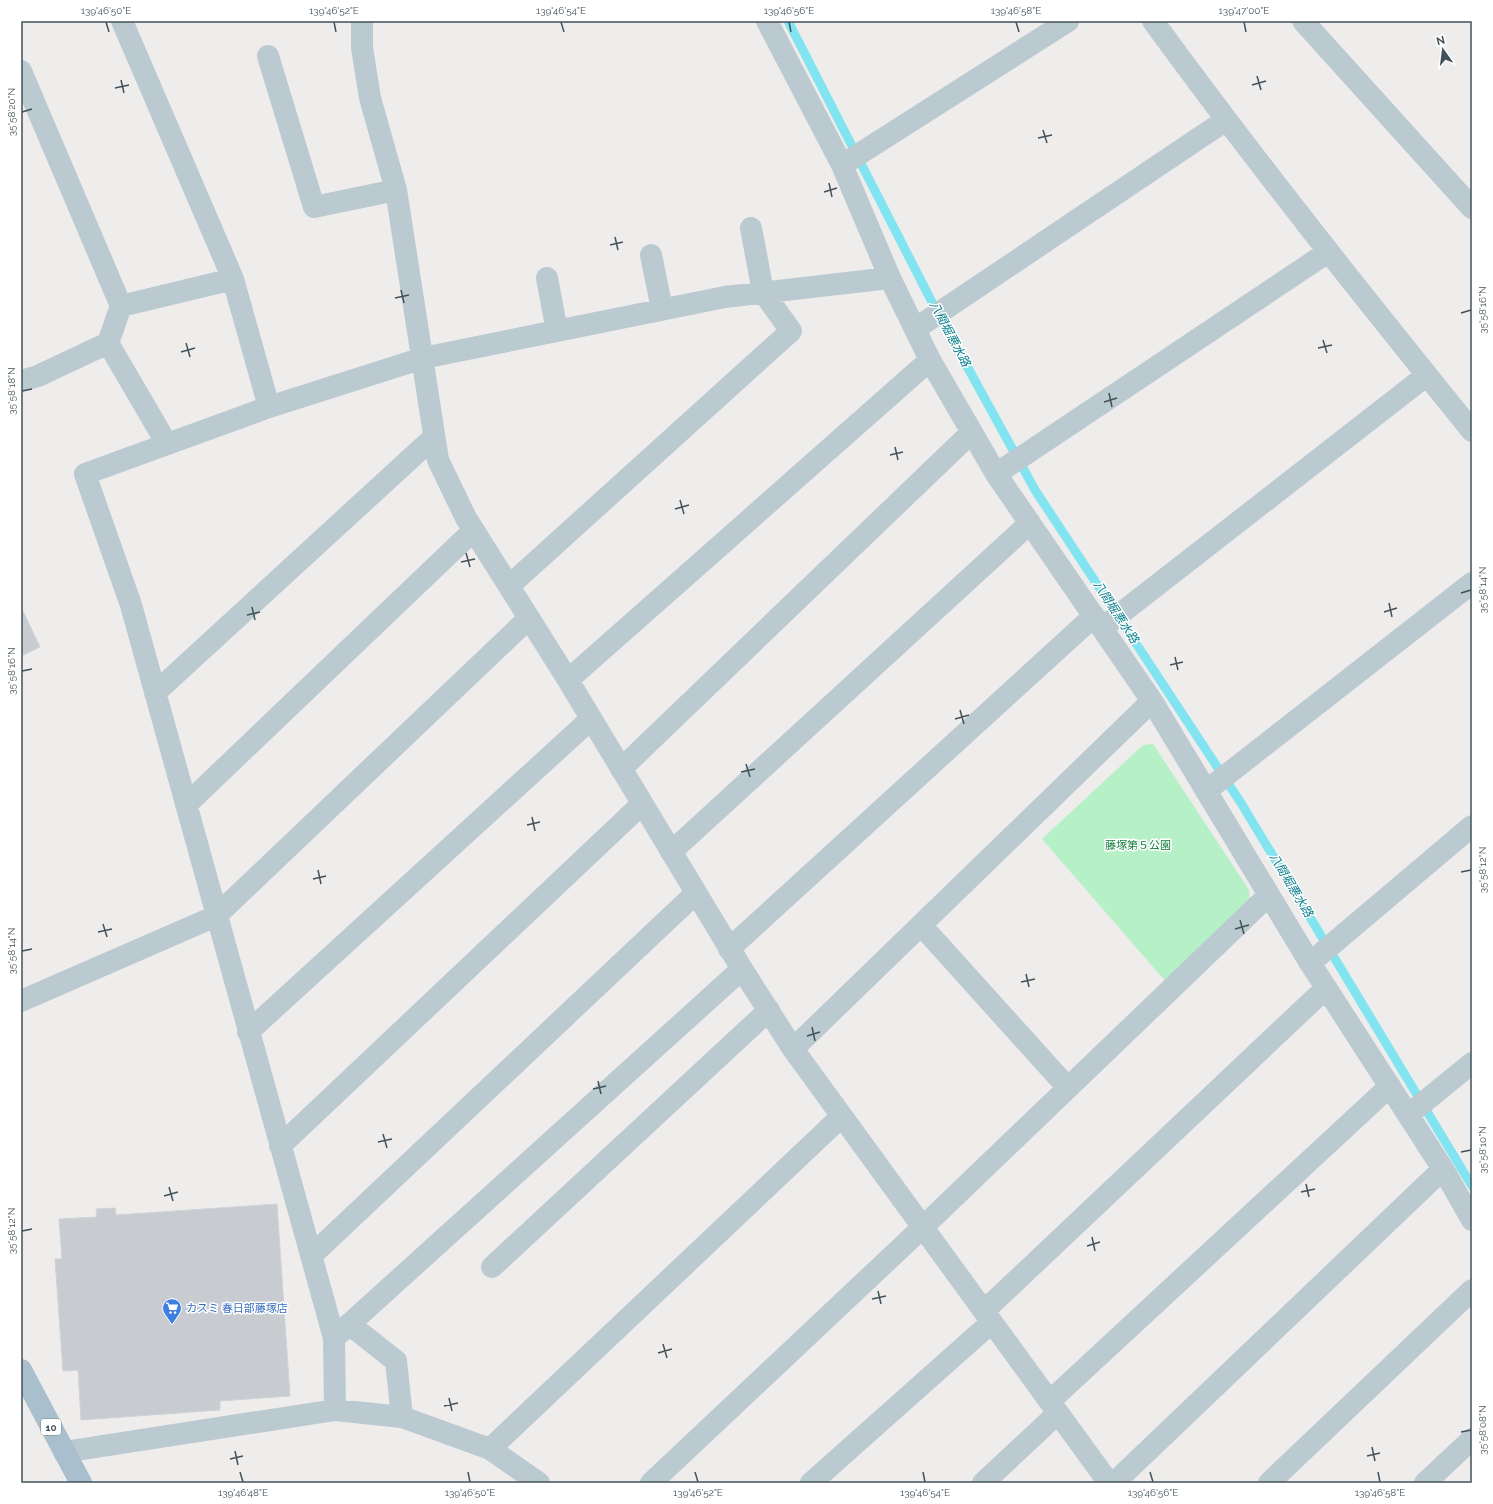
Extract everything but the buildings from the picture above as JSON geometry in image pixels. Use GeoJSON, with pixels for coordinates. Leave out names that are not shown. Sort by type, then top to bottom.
{"type":"FeatureCollection","features":[{"type":"Feature","properties":{"kind":"main road","name":"10"},"geometry":{"type":"LineString","coordinates":[[21,1370],[29,1400],[64,1452],[81,1483]]}},
{"type":"Feature","properties":{"kind":"street"},"geometry":{"type":"LineString","coordinates":[[122,21],[233,279],[269,407]]}},
{"type":"Feature","properties":{"kind":"street"},"geometry":{"type":"LineString","coordinates":[[362,21],[362,48],[370,98],[396,190],[438,460],[466,518],[568,680],[729,949],[793,1049],[1110,1483]]}},
{"type":"Feature","properties":{"kind":"street"},"geometry":{"type":"LineString","coordinates":[[767,21],[842,165],[890,278],[930,360],[996,474],[1152,701],[1310,963],[1443,1169],[1472,1220]]}},
{"type":"Feature","properties":{"kind":"street"},"geometry":{"type":"LineString","coordinates":[[842,165],[1068,21]]}},
{"type":"Feature","properties":{"kind":"street"},"geometry":{"type":"LineString","coordinates":[[1154,21],[1226,120],[1328,252],[1472,431]]}},
{"type":"Feature","properties":{"kind":"street"},"geometry":{"type":"LineString","coordinates":[[1303,21],[1472,208]]}},
{"type":"Feature","properties":{"kind":"street"},"geometry":{"type":"LineString","coordinates":[[268,56],[314,207],[396,190]]}},
{"type":"Feature","properties":{"kind":"street"},"geometry":{"type":"LineString","coordinates":[[21,70],[121,306],[108,343],[38,376],[21,381]]}},
{"type":"Feature","properties":{"kind":"street"},"geometry":{"type":"LineString","coordinates":[[915,329],[1226,120]]}},
{"type":"Feature","properties":{"kind":"street"},"geometry":{"type":"LineString","coordinates":[[509,586],[791,331],[763,292],[751,228]]}},
{"type":"Feature","properties":{"kind":"street"},"geometry":{"type":"LineString","coordinates":[[996,474],[1328,252]]}},
{"type":"Feature","properties":{"kind":"street"},"geometry":{"type":"LineString","coordinates":[[651,255],[662,309]]}},
{"type":"Feature","properties":{"kind":"street"},"geometry":{"type":"LineString","coordinates":[[547,278],[557,331]]}},
{"type":"Feature","properties":{"kind":"street"},"geometry":{"type":"LineString","coordinates":[[335,1410],[341,1331],[311,1256],[131,605],[85,474],[269,407],[423,358],[725,297],[890,278]]}},
{"type":"Feature","properties":{"kind":"street"},"geometry":{"type":"LineString","coordinates":[[121,306],[233,279]]}},
{"type":"Feature","properties":{"kind":"street"},"geometry":{"type":"LineString","coordinates":[[108,343],[167,444]]}},
{"type":"Feature","properties":{"kind":"street"},"geometry":{"type":"LineString","coordinates":[[568,680],[930,360]]}},
{"type":"Feature","properties":{"kind":"street"},"geometry":{"type":"LineString","coordinates":[[729,949],[1098,622],[1427,375]]}},
{"type":"Feature","properties":{"kind":"street"},"geometry":{"type":"LineString","coordinates":[[622,769],[972,432]]}},
{"type":"Feature","properties":{"kind":"street"},"geometry":{"type":"LineString","coordinates":[[155,693],[434,437]]}},
{"type":"Feature","properties":{"kind":"street"},"geometry":{"type":"LineString","coordinates":[[671,852],[1030,523]]}},
{"type":"Feature","properties":{"kind":"street"},"geometry":{"type":"LineString","coordinates":[[186,805],[474,530]]}},
{"type":"Feature","properties":{"kind":"street"},"geometry":{"type":"LineString","coordinates":[[1206,791],[1472,583]]}},
{"type":"Feature","properties":{"kind":"street"},"geometry":{"type":"LineString","coordinates":[[21,1001],[216,916],[529,618]]}},
{"type":"Feature","properties":{"kind":"street"},"geometry":{"type":"LineString","coordinates":[[793,1049],[1152,701]]}},
{"type":"Feature","properties":{"kind":"street"},"geometry":{"type":"LineString","coordinates":[[248,1032],[591,719]]}},
{"type":"Feature","properties":{"kind":"street"},"geometry":{"type":"LineString","coordinates":[[280,1146],[642,804]]}},
{"type":"Feature","properties":{"kind":"street"},"geometry":{"type":"LineString","coordinates":[[1310,963],[1472,826]]}},
{"type":"Feature","properties":{"kind":"street"},"geometry":{"type":"LineString","coordinates":[[311,1256],[696,893]]}},
{"type":"Feature","properties":{"kind":"street"},"geometry":{"type":"LineString","coordinates":[[651,1483],[923,1227],[1269,895]]}},
{"type":"Feature","properties":{"kind":"street"},"geometry":{"type":"LineString","coordinates":[[921,925],[1068,1088]]}},
{"type":"Feature","properties":{"kind":"street"},"geometry":{"type":"LineString","coordinates":[[341,1331],[742,969]]}},
{"type":"Feature","properties":{"kind":"street"},"geometry":{"type":"LineString","coordinates":[[810,1483],[988,1316],[1326,988]]}},
{"type":"Feature","properties":{"kind":"street"},"geometry":{"type":"LineString","coordinates":[[492,1267],[768,1010]]}},
{"type":"Feature","properties":{"kind":"street"},"geometry":{"type":"LineString","coordinates":[[1408,1115],[1472,1063]]}},
{"type":"Feature","properties":{"kind":"street"},"geometry":{"type":"LineString","coordinates":[[983,1483],[1054,1407],[1390,1086]]}},
{"type":"Feature","properties":{"kind":"street"},"geometry":{"type":"LineString","coordinates":[[490,1449],[842,1116]]}},
{"type":"Feature","properties":{"kind":"street"},"geometry":{"type":"LineString","coordinates":[[1114,1483],[1443,1169]]}},
{"type":"Feature","properties":{"kind":"street"},"geometry":{"type":"LineString","coordinates":[[1269,1483],[1472,1290]]}},
{"type":"Feature","properties":{"kind":"street"},"geometry":{"type":"LineString","coordinates":[[341,1331],[396,1361],[402,1417]]}},
{"type":"Feature","properties":{"kind":"street"},"geometry":{"type":"LineString","coordinates":[[64,1452],[335,1410],[402,1417],[490,1449],[539,1483]]}},
{"type":"Feature","properties":{"kind":"street"},"geometry":{"type":"LineString","coordinates":[[1425,1483],[1472,1439]]}},
{"type":"Feature","properties":{"kind":"green space","name":"藤塚第５公園"},"geometry":{"type":"Polygon","coordinates":[[[1153,744],[1249,890],[1250,903],[1167,983],[1042,839],[1143,745],[1153,744]]]}},
{"type":"Feature","properties":{"kind":"waterway","name":"八間堀悪水路"},"geometry":{"type":"LineString","coordinates":[[788,21],[935,308],[1035,490],[1241,803],[1472,1186]]}},
{"type":"Feature","properties":{"kind":"place","name":"カスミ 春日部藤塚店"},"geometry":{"type":"Point","coordinates":[172,1325]}}]}
